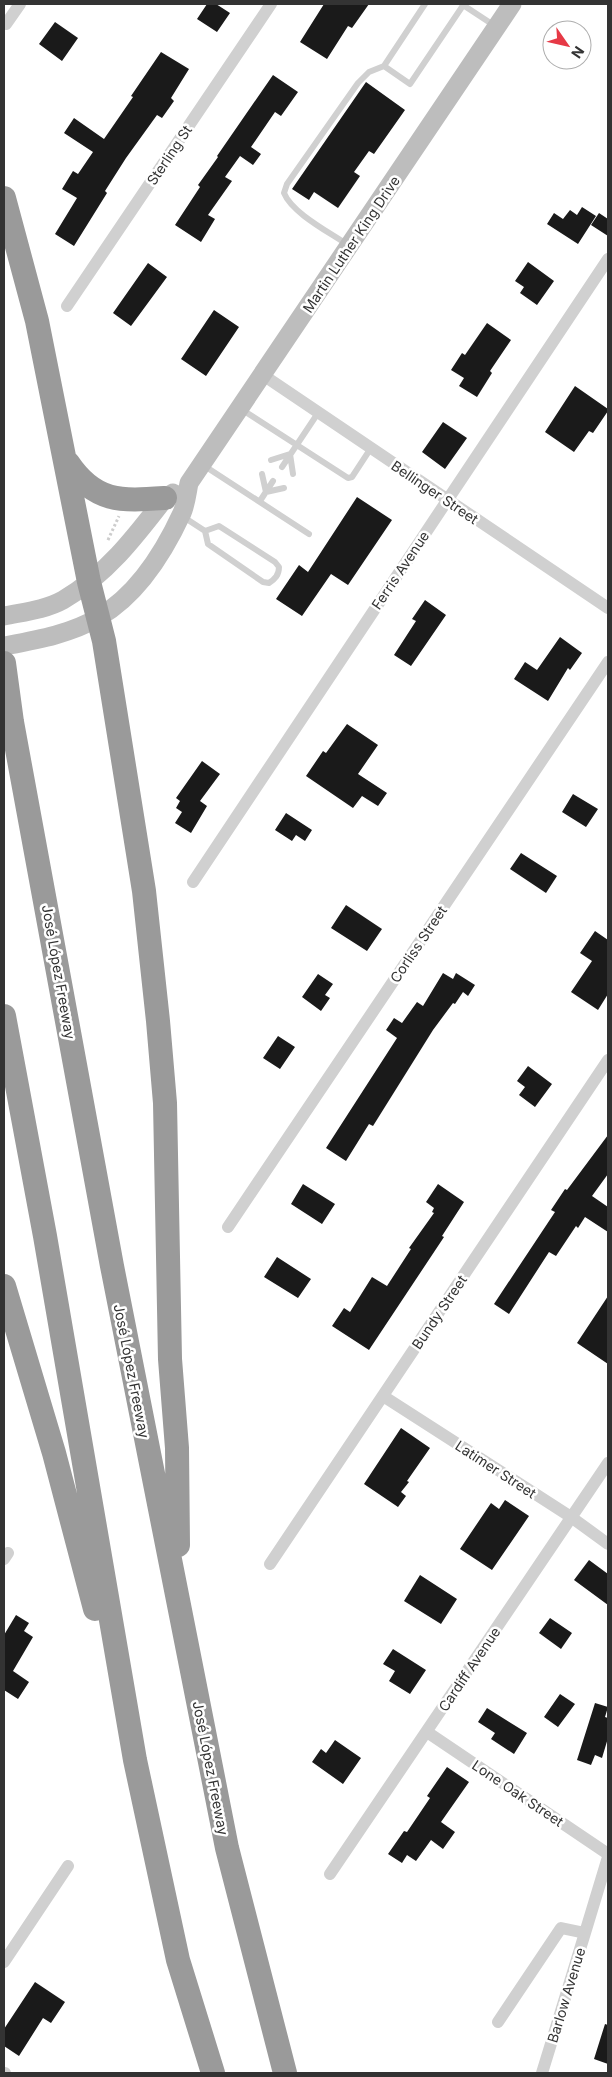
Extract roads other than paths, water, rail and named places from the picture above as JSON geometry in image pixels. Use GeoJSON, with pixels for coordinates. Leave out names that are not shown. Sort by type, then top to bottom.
{"type":"FeatureCollection","features":[{"type":"Feature","properties":{"kind":"highway"},"geometry":{"type":"LineString","coordinates":[[4,198],[37,321],[89,582],[104,642],[142,882],[159,1030],[165,1103],[170,1359],[177,1448],[178,1604]]}},
{"type":"Feature","properties":{"kind":"highway"},"geometry":{"type":"LineString","coordinates":[[66,460],[78,479],[93,490],[124,499],[165,498]]}},
{"type":"Feature","properties":{"kind":"highway","name":"José López Freeway"},"geometry":{"type":"LineString","coordinates":[[4,663],[12,722],[112,1266],[178,1604],[227,1848],[286,2073]]}},
{"type":"Feature","properties":{"kind":"highway"},"geometry":{"type":"LineString","coordinates":[[4,1016],[135,1760],[178,1960],[213,2073]]}},
{"type":"Feature","properties":{"kind":"highway"},"geometry":{"type":"LineString","coordinates":[[4,1286],[54,1453],[135,1760]]}},
{"type":"Feature","properties":{"kind":"main road","name":"Martin Luther King Drive"},"geometry":{"type":"LineString","coordinates":[[4,646],[60,634],[98,618],[128,595],[165,546],[180,516],[189,483],[512,4]]}},
{"type":"Feature","properties":{"kind":"main road","name":"Martin Luther King Drive"},"geometry":{"type":"LineString","coordinates":[[4,616],[39,610],[62,601],[89,582],[126,548],[165,498],[189,483]]}},
{"type":"Feature","properties":{"kind":"street"},"geometry":{"type":"LineString","coordinates":[[6,24],[20,4]]}},
{"type":"Feature","properties":{"kind":"street","name":"Sterling St"},"geometry":{"type":"LineString","coordinates":[[67,306],[272,4]]}},
{"type":"Feature","properties":{"kind":"street","name":"Ferris Avenue"},"geometry":{"type":"LineString","coordinates":[[193,882],[608,259]]}},
{"type":"Feature","properties":{"kind":"street","name":"Bellinger Street"},"geometry":{"type":"LineString","coordinates":[[263,375],[608,608]]}},
{"type":"Feature","properties":{"kind":"street","name":"Corliss Street"},"geometry":{"type":"LineString","coordinates":[[228,1227],[608,662]]}},
{"type":"Feature","properties":{"kind":"street","name":"Bundy Street"},"geometry":{"type":"LineString","coordinates":[[270,1564],[608,1060]]}},
{"type":"Feature","properties":{"kind":"street","name":"Latimer Street"},"geometry":{"type":"LineString","coordinates":[[383,1396],[571,1517],[608,1544]]}},
{"type":"Feature","properties":{"kind":"street","name":"Cardiff Avenue"},"geometry":{"type":"LineString","coordinates":[[330,1874],[608,1463]]}},
{"type":"Feature","properties":{"kind":"street","name":"Lone Oak Street"},"geometry":{"type":"LineString","coordinates":[[427,1732],[608,1855]]}},
{"type":"Feature","properties":{"kind":"street"},"geometry":{"type":"LineString","coordinates":[[585,1932],[608,1855]]}},
{"type":"Feature","properties":{"kind":"street"},"geometry":{"type":"LineString","coordinates":[[4,1962],[68,1866]]}},
{"type":"Feature","properties":{"kind":"street","name":"Barlow Avenue"},"geometry":{"type":"LineString","coordinates":[[498,2022],[561,1928],[585,1932],[542,2073]]}},
{"type":"Feature","properties":{"kind":"lane"},"geometry":{"type":"LineString","coordinates":[[349,246],[295,208],[286,199],[284,193],[287,184],[358,83],[369,72],[384,66],[426,4]]}},
{"type":"Feature","properties":{"kind":"lane"},"geometry":{"type":"LineString","coordinates":[[384,66],[410,84],[463,4],[496,27]]}},
{"type":"Feature","properties":{"kind":"lane"},"geometry":{"type":"LineString","coordinates":[[240,408],[348,478],[352,477],[371,448]]}},
{"type":"Feature","properties":{"kind":"lane"},"geometry":{"type":"LineString","coordinates":[[282,467],[318,413]]}},
{"type":"Feature","properties":{"kind":"lane"},"geometry":{"type":"LineString","coordinates":[[271,460],[290,454]]}},
{"type":"Feature","properties":{"kind":"lane"},"geometry":{"type":"LineString","coordinates":[[290,454],[294,474]]}},
{"type":"Feature","properties":{"kind":"lane"},"geometry":{"type":"LineString","coordinates":[[202,464],[310,534]]}},
{"type":"Feature","properties":{"kind":"lane"},"geometry":{"type":"LineString","coordinates":[[262,474],[266,492]]}},
{"type":"Feature","properties":{"kind":"lane"},"geometry":{"type":"LineString","coordinates":[[260,501],[273,481]]}},
{"type":"Feature","properties":{"kind":"lane"},"geometry":{"type":"LineString","coordinates":[[266,492],[284,488]]}},
{"type":"Feature","properties":{"kind":"lane"},"geometry":{"type":"LineString","coordinates":[[180,516],[205,531],[208,544],[263,582],[269,583],[279,572],[279,567],[275,562],[219,526],[205,531]]}}]}
